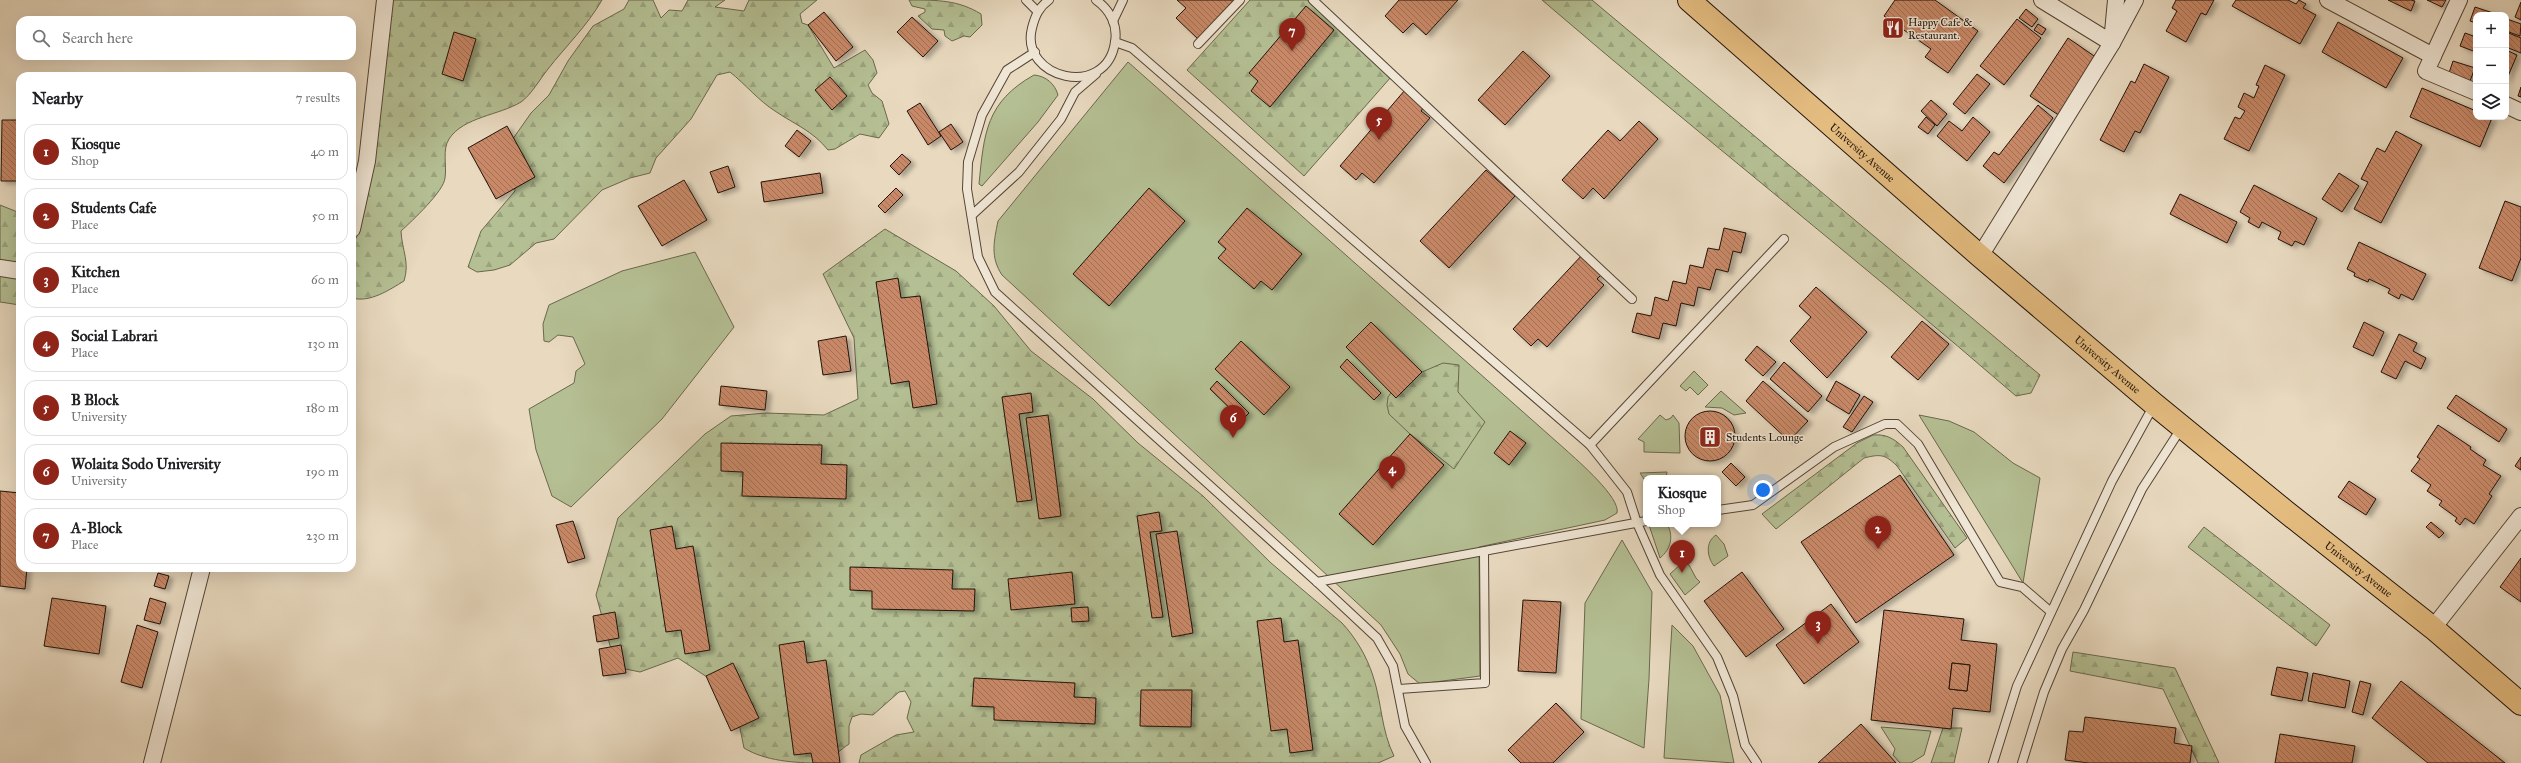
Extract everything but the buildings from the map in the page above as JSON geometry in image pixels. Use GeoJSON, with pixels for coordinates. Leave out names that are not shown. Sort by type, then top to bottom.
{"type":"FeatureCollection","features":[{"type":"Feature","properties":{"kind":"highway","name":"University Avenue"},"geometry":{"type":"LineString","coordinates":[[1680,0],[1696,7],[1980,256],[2154,404],[2285,511],[2433,628],[2521,704]]}},
{"type":"Feature","properties":{"kind":"street"},"geometry":{"type":"LineString","coordinates":[[356,211],[367,161],[385,0]]}},
{"type":"Feature","properties":{"kind":"street"},"geometry":{"type":"LineString","coordinates":[[2042,0],[2112,43]]}},
{"type":"Feature","properties":{"kind":"street"},"geometry":{"type":"LineString","coordinates":[[2112,43],[2116,0]]}},
{"type":"Feature","properties":{"kind":"street"},"geometry":{"type":"LineString","coordinates":[[1980,256],[2112,43],[2136,0]]}},
{"type":"Feature","properties":{"kind":"street"},"geometry":{"type":"LineString","coordinates":[[2328,0],[2433,56]]}},
{"type":"Feature","properties":{"kind":"street"},"geometry":{"type":"LineString","coordinates":[[2459,0],[2426,71],[2473,91]]}},
{"type":"Feature","properties":{"kind":"street"},"geometry":{"type":"LineString","coordinates":[[2509,106],[2521,112]]}},
{"type":"Feature","properties":{"kind":"street"},"geometry":{"type":"LineString","coordinates":[[0,268],[16,270]]}},
{"type":"Feature","properties":{"kind":"street"},"geometry":{"type":"LineString","coordinates":[[2433,628],[2521,516]]}},
{"type":"Feature","properties":{"kind":"street"},"geometry":{"type":"LineString","coordinates":[[152,763],[201,572]]}},
{"type":"Feature","properties":{"kind":"lane"},"geometry":{"type":"LineString","coordinates":[[1026,0],[1037,11]]}},
{"type":"Feature","properties":{"kind":"lane"},"geometry":{"type":"LineString","coordinates":[[1049,0],[1037,11],[1031,32],[1031,44],[1043,64],[1061,76],[1081,77],[1101,70]]}},
{"type":"Feature","properties":{"kind":"lane"},"geometry":{"type":"LineString","coordinates":[[972,215],[1019,172],[1061,119],[1075,92],[1101,70],[1113,52],[1115,42],[1113,21],[1108,12],[1096,0]]}},
{"type":"Feature","properties":{"kind":"lane"},"geometry":{"type":"LineString","coordinates":[[1113,21],[1123,0]]}},
{"type":"Feature","properties":{"kind":"lane"},"geometry":{"type":"LineString","coordinates":[[1198,44],[1240,0]]}},
{"type":"Feature","properties":{"kind":"lane"},"geometry":{"type":"LineString","coordinates":[[1313,0],[1632,299]]}},
{"type":"Feature","properties":{"kind":"lane"},"geometry":{"type":"LineString","coordinates":[[1115,42],[1132,48],[1590,445],[1627,492],[1637,522],[1660,575],[1718,657],[1733,696],[1745,745],[1757,763]]}},
{"type":"Feature","properties":{"kind":"lane"},"geometry":{"type":"LineString","coordinates":[[1035,52],[1007,70],[982,115],[968,162],[967,189],[978,258],[995,292],[1317,582],[1377,638],[1393,666],[1399,689],[1405,726],[1426,763]]}},
{"type":"Feature","properties":{"kind":"lane"},"geometry":{"type":"LineString","coordinates":[[1590,445],[1784,240]]}},
{"type":"Feature","properties":{"kind":"lane"},"geometry":{"type":"LineString","coordinates":[[1993,763],[2018,686],[2051,612],[2112,481],[2154,404]]}},
{"type":"Feature","properties":{"kind":"lane"},"geometry":{"type":"LineString","coordinates":[[1721,510],[1753,505],[1834,447],[1886,424],[1897,424],[1918,444],[2000,582],[2022,586],[2051,612]]}},
{"type":"Feature","properties":{"kind":"lane"},"geometry":{"type":"LineString","coordinates":[[2022,763],[2044,692],[2062,648],[2084,610],[2142,489],[2182,426]]}},
{"type":"Feature","properties":{"kind":"lane"},"geometry":{"type":"LineString","coordinates":[[1317,582],[1643,521]]}},
{"type":"Feature","properties":{"kind":"lane"},"geometry":{"type":"LineString","coordinates":[[1399,689],[1485,683],[1484,552]]}},
{"type":"Feature","properties":{"kind":"green space"},"geometry":{"type":"Polygon","coordinates":[[[387,0],[602,0],[583,27],[525,99],[503,110],[472,121],[455,132],[449,139],[446,148],[445,178],[443,184],[427,206],[401,231],[406,262],[406,274],[404,281],[379,295],[366,299],[356,299],[356,213],[387,0]]]}},
{"type":"Feature","properties":{"kind":"green space"},"geometry":{"type":"Polygon","coordinates":[[[629,0],[653,0],[661,18],[669,10],[682,11],[688,0],[725,0],[715,7],[744,11],[749,0],[817,0],[800,14],[802,23],[808,25],[834,68],[865,50],[873,60],[877,73],[868,85],[872,93],[882,101],[889,124],[879,138],[860,134],[835,149],[828,150],[810,133],[763,102],[730,72],[717,75],[691,119],[656,158],[650,173],[630,178],[602,190],[554,239],[536,243],[510,265],[494,270],[477,272],[468,267],[481,231],[515,191],[510,143],[531,113],[549,95],[568,61],[593,26],[624,9],[629,0]]]}},
{"type":"Feature","properties":{"kind":"green space"},"geometry":{"type":"Polygon","coordinates":[[[909,0],[956,3],[981,14],[982,25],[970,37],[964,36],[952,41],[945,36],[944,30],[932,29],[918,16],[925,12],[925,9],[912,6],[909,0]]]}},
{"type":"Feature","properties":{"kind":"green space"},"geometry":{"type":"Polygon","coordinates":[[[1250,0],[1307,0],[1391,77],[1304,176],[1187,70],[1250,0]]]}},
{"type":"Feature","properties":{"kind":"green space"},"geometry":{"type":"Polygon","coordinates":[[[1542,0],[1592,0],[2040,375],[2031,393],[2016,396],[1542,0]]]}},
{"type":"Feature","properties":{"kind":"green space"},"geometry":{"type":"Polygon","coordinates":[[[1128,62],[1566,450],[1598,480],[1612,498],[1616,506],[1617,513],[1605,520],[1479,547],[1480,676],[1420,684],[1408,674],[1400,654],[1381,625],[1002,275],[994,255],[994,242],[998,221],[1128,62]]]}},
{"type":"Feature","properties":{"kind":"green space"},"geometry":{"type":"Polygon","coordinates":[[[1034,75],[1049,81],[1055,87],[1058,95],[1038,122],[982,186],[979,184],[983,149],[990,120],[1006,96],[1018,85],[1034,75]]]}},
{"type":"Feature","properties":{"kind":"green space"},"geometry":{"type":"Polygon","coordinates":[[[0,205],[16,211],[16,304],[0,302],[0,205]]]}},
{"type":"Feature","properties":{"kind":"green space"},"geometry":{"type":"Polygon","coordinates":[[[885,229],[956,271],[994,306],[1031,351],[1093,399],[1138,443],[1203,496],[1271,563],[1342,623],[1356,641],[1371,669],[1386,736],[1394,756],[1378,763],[859,763],[861,755],[896,735],[914,732],[907,718],[911,702],[905,691],[899,692],[873,715],[861,714],[852,717],[849,726],[849,744],[827,760],[820,763],[791,762],[761,756],[744,748],[733,694],[678,658],[640,672],[616,667],[596,595],[618,518],[705,434],[731,416],[766,413],[824,415],[858,399],[854,338],[823,274],[885,229]]]}},
{"type":"Feature","properties":{"kind":"green space"},"geometry":{"type":"Polygon","coordinates":[[[695,252],[734,327],[662,419],[571,507],[552,496],[536,450],[529,409],[574,383],[576,371],[585,364],[573,337],[558,335],[549,342],[544,341],[543,324],[549,305],[622,271],[695,252]]]}},
{"type":"Feature","properties":{"kind":"green space"},"geometry":{"type":"Polygon","coordinates":[[[1443,363],[1459,365],[1458,392],[1485,422],[1454,469],[1410,434],[1389,414],[1387,405],[1388,397],[1399,382],[1443,363]]]}},
{"type":"Feature","properties":{"kind":"green space"},"geometry":{"type":"Polygon","coordinates":[[[1694,371],[1708,385],[1698,395],[1690,387],[1686,391],[1680,386],[1694,371]]]}},
{"type":"Feature","properties":{"kind":"green space"},"geometry":{"type":"Polygon","coordinates":[[[1721,391],[1746,413],[1734,415],[1722,408],[1705,407],[1721,391]]]}},
{"type":"Feature","properties":{"kind":"green space"},"geometry":{"type":"Polygon","coordinates":[[[1660,415],[1666,420],[1671,418],[1673,415],[1679,423],[1680,453],[1644,452],[1644,442],[1638,439],[1660,415]]]}},
{"type":"Feature","properties":{"kind":"green space"},"geometry":{"type":"Polygon","coordinates":[[[1919,415],[1949,421],[1974,432],[2013,463],[2040,478],[2023,583],[1919,415]]]}},
{"type":"Feature","properties":{"kind":"green space"},"geometry":{"type":"Polygon","coordinates":[[[1873,435],[1889,437],[1903,447],[1967,538],[1955,548],[1897,466],[1886,457],[1882,456],[1864,458],[1776,529],[1762,514],[1857,443],[1873,435]]]}},
{"type":"Feature","properties":{"kind":"green space"},"geometry":{"type":"Polygon","coordinates":[[[1667,472],[1666,475],[1643,475],[1643,478],[1640,473],[1667,472]]]}},
{"type":"Feature","properties":{"kind":"green space"},"geometry":{"type":"Polygon","coordinates":[[[1650,527],[1668,527],[1669,529],[1671,538],[1669,546],[1667,551],[1660,558],[1650,527]]]}},
{"type":"Feature","properties":{"kind":"green space"},"geometry":{"type":"Polygon","coordinates":[[[2204,527],[2330,625],[2316,646],[2188,547],[2204,527]]]}},
{"type":"Feature","properties":{"kind":"green space"},"geometry":{"type":"Polygon","coordinates":[[[1716,535],[1724,544],[1728,556],[1714,566],[1708,550],[1712,538],[1716,535]]]}},
{"type":"Feature","properties":{"kind":"green space"},"geometry":{"type":"Polygon","coordinates":[[[1622,540],[1652,592],[1649,679],[1644,748],[1581,719],[1585,603],[1622,540]]]}},
{"type":"Feature","properties":{"kind":"green space"},"geometry":{"type":"Polygon","coordinates":[[[1682,563],[1689,565],[1700,582],[1685,595],[1670,574],[1682,563]]]}},
{"type":"Feature","properties":{"kind":"green space"},"geometry":{"type":"Polygon","coordinates":[[[1672,625],[1693,646],[1720,695],[1734,763],[1664,758],[1672,625]]]}},
{"type":"Feature","properties":{"kind":"green space"},"geometry":{"type":"Polygon","coordinates":[[[2073,652],[2175,668],[2219,763],[2198,763],[2163,689],[2070,671],[2073,652]]]}},
{"type":"Feature","properties":{"kind":"green space"},"geometry":{"type":"Polygon","coordinates":[[[1881,727],[1931,731],[1924,755],[1911,763],[1900,763],[1893,755],[1895,749],[1881,727]]]}},
{"type":"Feature","properties":{"kind":"green space"},"geometry":{"type":"Polygon","coordinates":[[[1943,728],[1962,728],[1954,763],[1931,763],[1943,728]]]}},
{"type":"Feature","properties":{"kind":"place","name":"Happy Cafe & Restaurant."},"geometry":{"type":"Point","coordinates":[1893,28]}},
{"type":"Feature","properties":{"kind":"place","name":"A-Block"},"geometry":{"type":"Point","coordinates":[1292,51]}},
{"type":"Feature","properties":{"kind":"place","name":"B Block"},"geometry":{"type":"Point","coordinates":[1379,140]}},
{"type":"Feature","properties":{"kind":"place","name":"Students Lounge"},"geometry":{"type":"Point","coordinates":[1710,437]}},
{"type":"Feature","properties":{"kind":"place","name":"Wolaita Sodo University"},"geometry":{"type":"Point","coordinates":[1233,438]}},
{"type":"Feature","properties":{"kind":"place","name":"Social Labrari"},"geometry":{"type":"Point","coordinates":[1392,489]}},
{"type":"Feature","properties":{"kind":"place","name":"Students Cafe"},"geometry":{"type":"Point","coordinates":[1878,549]}},
{"type":"Feature","properties":{"kind":"place","name":"Kiosque"},"geometry":{"type":"Point","coordinates":[1682,573]}},
{"type":"Feature","properties":{"kind":"place","name":"Kitchen"},"geometry":{"type":"Point","coordinates":[1818,644]}}]}
